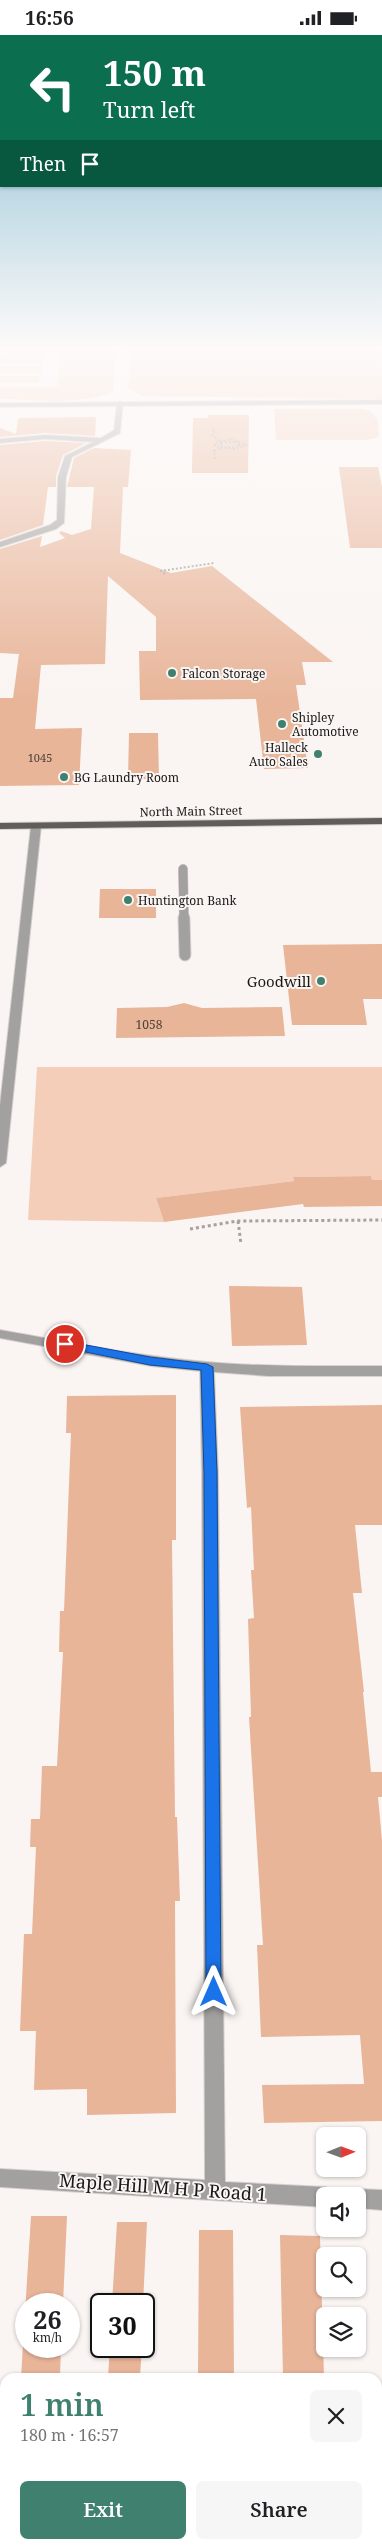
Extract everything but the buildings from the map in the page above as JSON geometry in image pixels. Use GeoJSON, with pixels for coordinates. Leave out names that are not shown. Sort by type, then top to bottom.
{"type":"FeatureCollection","features":[{"type":"Feature","properties":{"kind":"main road","name":"North Main Street"},"geometry":{"type":"LineString","coordinates":[[0,826],[382,821]]}},
{"type":"Feature","properties":{"kind":"street"},"geometry":{"type":"LineString","coordinates":[[0,545],[53,527],[61,521],[62,477],[66,466]]}},
{"type":"Feature","properties":{"kind":"street"},"geometry":{"type":"LineString","coordinates":[[0,1163],[36,826]]}},
{"type":"Feature","properties":{"kind":"street"},"geometry":{"type":"LineString","coordinates":[[0,1334],[150,1361],[207,1367],[268,1371],[382,1371]]}},
{"type":"Feature","properties":{"kind":"street"},"geometry":{"type":"LineString","coordinates":[[207,1367],[210,1483],[215,2191]]}},
{"type":"Feature","properties":{"kind":"street","name":"Maple Hill M H P Road 1"},"geometry":{"type":"LineString","coordinates":[[0,2178],[316,2197]]}},
{"type":"Feature","properties":{"kind":"street"},"geometry":{"type":"LineString","coordinates":[[366,2199],[382,2200]]}},
{"type":"Feature","properties":{"kind":"lane"},"geometry":{"type":"LineString","coordinates":[[183,869],[185,955]]}},
{"type":"Feature","properties":{"kind":"path"},"geometry":{"type":"LineString","coordinates":[[165,574],[161,571],[214,563]]}},
{"type":"Feature","properties":{"kind":"path"},"geometry":{"type":"LineString","coordinates":[[190,1229],[238,1221],[382,1219]]}},
{"type":"Feature","properties":{"kind":"path"},"geometry":{"type":"LineString","coordinates":[[238,1221],[241,1244]]}},
{"type":"Feature","properties":{"kind":"shaded area"},"geometry":{"type":"Polygon","coordinates":[[[37,1067],[382,1067],[382,1180],[372,1180],[371,1176],[293,1177],[294,1181],[156,1198],[164,1222],[28,1220],[37,1067]]]}},
{"type":"Feature","properties":{"kind":"place","name":"Falcon Storage"},"geometry":{"type":"Point","coordinates":[172,673]}},
{"type":"Feature","properties":{"kind":"place","name":"Shipley Automotive"},"geometry":{"type":"Point","coordinates":[282,724]}},
{"type":"Feature","properties":{"kind":"place","name":"Halleck Auto Sales"},"geometry":{"type":"Point","coordinates":[318,754]}},
{"type":"Feature","properties":{"kind":"place","name":"BG Laundry Room"},"geometry":{"type":"Point","coordinates":[64,777]}},
{"type":"Feature","properties":{"kind":"place","name":"Huntington Bank"},"geometry":{"type":"Point","coordinates":[128,900]}},
{"type":"Feature","properties":{"kind":"place","name":"Goodwill"},"geometry":{"type":"Point","coordinates":[321,981]}},
{"type":"Feature","properties":{"kind":"route"},"geometry":{"type":"LineString","coordinates":[[65,1344],[150,1361],[207,1367],[210,1473],[214,1992]]}}]}
